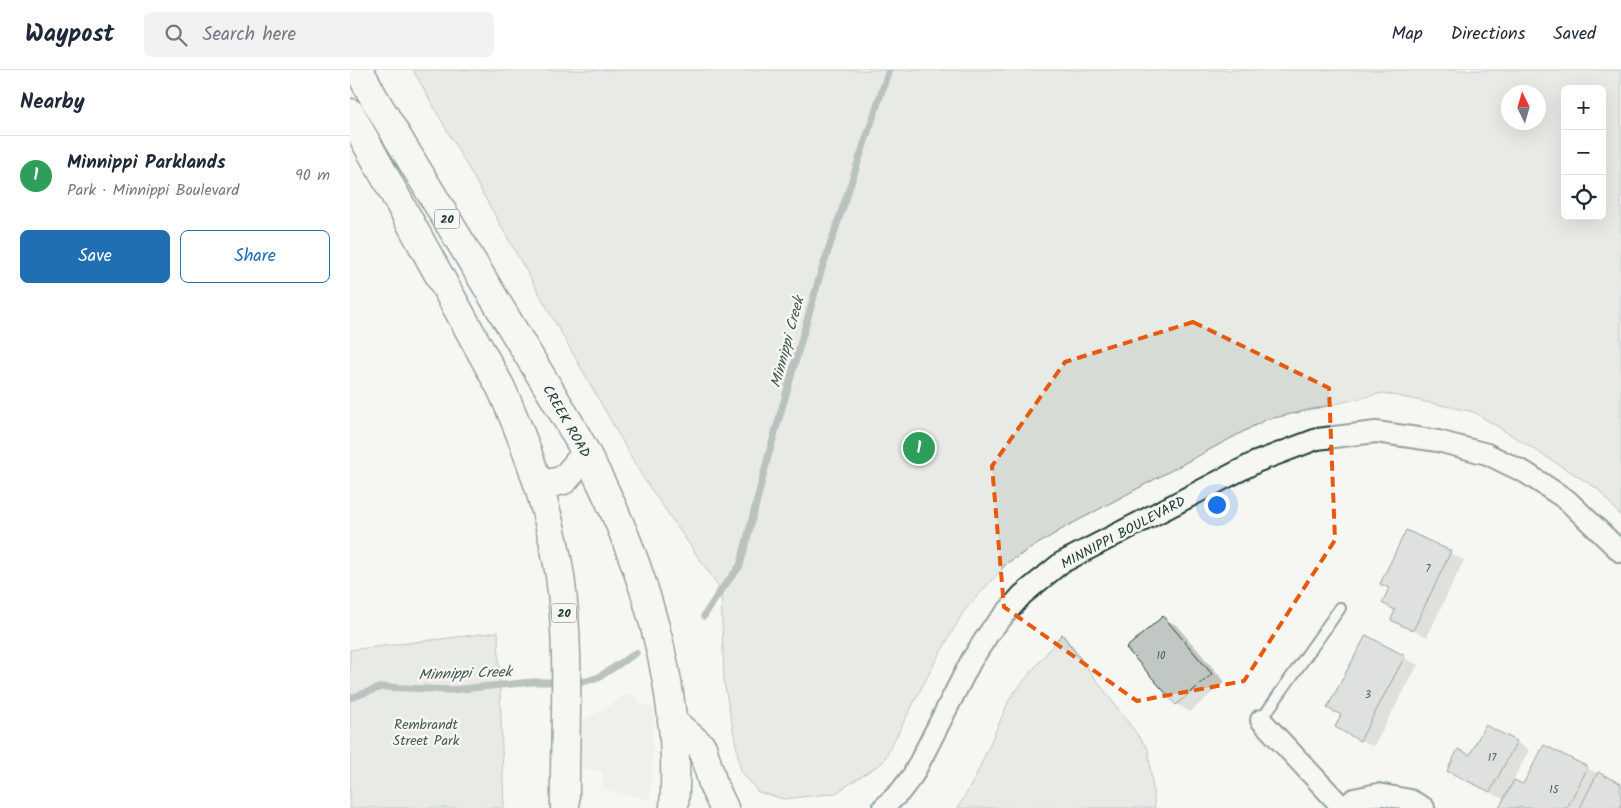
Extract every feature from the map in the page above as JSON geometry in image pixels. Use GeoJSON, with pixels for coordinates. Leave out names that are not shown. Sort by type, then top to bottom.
{"type":"FeatureCollection","features":[{"type":"Feature","properties":{"kind":"main road","name":"CREEK ROAD"},"geometry":{"type":"LineString","coordinates":[[359,70],[586,454],[618,521],[632,556],[661,653],[672,721],[676,771],[674,808]]}},
{"type":"Feature","properties":{"kind":"main road","name":"20"},"geometry":{"type":"LineString","coordinates":[[350,113],[501,388],[517,424],[539,486],[555,546],[564,614],[566,664],[565,808]]}},
{"type":"Feature","properties":{"kind":"main road"},"geometry":{"type":"LineString","coordinates":[[539,486],[564,480],[586,454]]}},
{"type":"Feature","properties":{"kind":"main road"},"geometry":{"type":"LineString","coordinates":[[672,721],[702,748],[714,787],[724,808]]}},
{"type":"Feature","properties":{"kind":"street","name":"MINNIPPI BOULEVARD"},"geometry":{"type":"LineString","coordinates":[[883,808],[900,792],[913,775],[971,661],[991,630],[1022,595],[1061,563],[1256,462],[1290,448],[1317,439],[1376,432],[1438,441],[1487,454],[1526,473],[1567,500],[1621,552]]}},
{"type":"Feature","properties":{"kind":"street"},"geometry":{"type":"LineString","coordinates":[[1261,720],[1344,808],[1354,799],[1378,794],[1410,800],[1424,808]]}},
{"type":"Feature","properties":{"kind":"lane"},"geometry":{"type":"LineString","coordinates":[[1261,720],[1340,608]]}},
{"type":"Feature","properties":{"kind":"highlighted area"},"geometry":{"type":"Polygon","coordinates":[[[1193,322],[1329,388],[1335,540],[1244,681],[1137,701],[1004,607],[992,466],[1065,362],[1193,322]]]}},
{"type":"Feature","properties":{"kind":"shaded area"},"geometry":{"type":"Polygon","coordinates":[[[632,692],[641,705],[654,707],[650,800],[603,789],[602,771],[582,769],[582,721],[632,692]]]}},
{"type":"Feature","properties":{"kind":"green space"},"geometry":{"type":"Polygon","coordinates":[[[413,70],[1621,70],[1621,516],[1598,489],[1474,412],[1383,393],[1265,420],[1064,528],[1007,563],[964,611],[883,762],[836,793],[784,799],[758,792],[741,771],[724,682],[721,590],[642,476],[413,70]]]}},
{"type":"Feature","properties":{"kind":"green space","name":"Rembrandt Street Park"},"geometry":{"type":"Polygon","coordinates":[[[498,632],[504,808],[350,808],[350,650],[498,632]]]}},
{"type":"Feature","properties":{"kind":"green space"},"geometry":{"type":"Polygon","coordinates":[[[1062,634],[1148,749],[1155,808],[958,808],[975,778],[1010,698],[1062,634]]]}},
{"type":"Feature","properties":{"kind":"building"},"geometry":{"type":"Polygon","coordinates":[[[1406,530],[1451,551],[1413,631],[1391,620],[1395,610],[1382,603],[1389,588],[1380,584],[1406,530]]]}},
{"type":"Feature","properties":{"kind":"building"},"geometry":{"type":"Polygon","coordinates":[[[1163,616],[1212,674],[1176,705],[1126,648],[1163,616]]]}},
{"type":"Feature","properties":{"kind":"building"},"geometry":{"type":"Polygon","coordinates":[[[1366,635],[1405,656],[1360,741],[1335,727],[1341,715],[1327,708],[1366,635]]]}},
{"type":"Feature","properties":{"kind":"building"},"geometry":{"type":"Polygon","coordinates":[[[1485,725],[1517,741],[1490,792],[1447,771],[1458,749],[1470,755],[1485,725]]]}},
{"type":"Feature","properties":{"kind":"building"},"geometry":{"type":"Polygon","coordinates":[[[1544,745],[1588,767],[1567,808],[1499,808],[1514,780],[1523,784],[1544,745]]]}},
{"type":"Feature","properties":{"kind":"building"},"geometry":{"type":"Polygon","coordinates":[[[1598,772],[1621,784],[1621,808],[1580,808],[1598,772]]]}},
{"type":"Feature","properties":{"kind":"waterway","name":"Minnippi Creek"},"geometry":{"type":"LineString","coordinates":[[704,616],[740,566],[768,457],[820,275],[889,70]]}},
{"type":"Feature","properties":{"kind":"waterway","name":"Minnippi Creek"},"geometry":{"type":"LineString","coordinates":[[583,682],[599,677],[636,653]]}},
{"type":"Feature","properties":{"kind":"waterway","name":"Minnippi Creek"},"geometry":{"type":"LineString","coordinates":[[350,698],[382,687],[451,690],[532,682],[552,682]]}},
{"type":"Feature","properties":{"kind":"place","name":"Minnippi Parklands"},"geometry":{"type":"Point","coordinates":[919,448]}}]}
